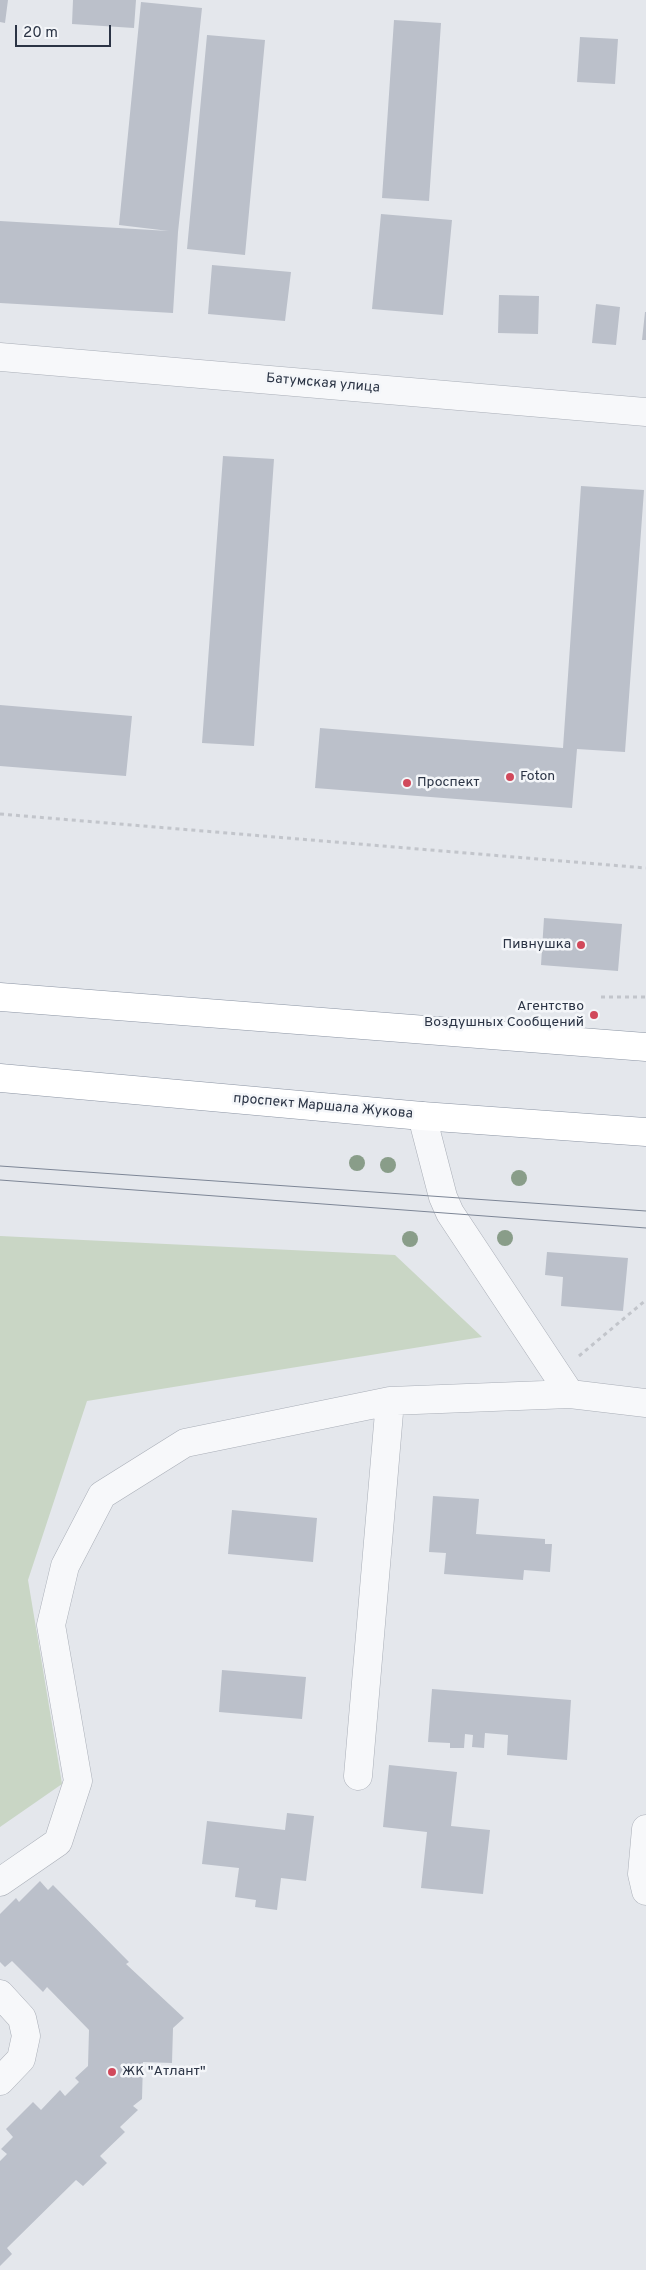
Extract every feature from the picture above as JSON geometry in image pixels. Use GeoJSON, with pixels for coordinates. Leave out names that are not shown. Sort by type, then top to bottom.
{"type":"FeatureCollection","features":[{"type":"Feature","properties":{"kind":"highway"},"geometry":{"type":"LineString","coordinates":[[0,997],[646,1047]]}},
{"type":"Feature","properties":{"kind":"highway","name":"проспект Маршала Жукова"},"geometry":{"type":"LineString","coordinates":[[0,1078],[422,1116],[646,1132]]}},
{"type":"Feature","properties":{"kind":"street","name":"Батумская улица"},"geometry":{"type":"LineString","coordinates":[[0,357],[646,412]]}},
{"type":"Feature","properties":{"kind":"street"},"geometry":{"type":"LineString","coordinates":[[422,1116],[443,1197],[450,1213],[563,1384]]}},
{"type":"Feature","properties":{"kind":"street"},"geometry":{"type":"LineString","coordinates":[[0,1882],[58,1842],[78,1781],[51,1625],[65,1566],[102,1494],[185,1443],[390,1401],[563,1384],[646,1403]]}},
{"type":"Feature","properties":{"kind":"street"},"geometry":{"type":"LineString","coordinates":[[358,1776],[390,1401]]}},
{"type":"Feature","properties":{"kind":"street"},"geometry":{"type":"LineString","coordinates":[[645,1880],[646,1829]]}},
{"type":"Feature","properties":{"kind":"street"},"geometry":{"type":"LineString","coordinates":[[0,1994],[22,2018],[26,2036],[22,2059],[0,2081]]}},
{"type":"Feature","properties":{"kind":"path"},"geometry":{"type":"LineString","coordinates":[[0,814],[646,868]]}},
{"type":"Feature","properties":{"kind":"path"},"geometry":{"type":"LineString","coordinates":[[601,998],[646,997]]}},
{"type":"Feature","properties":{"kind":"path"},"geometry":{"type":"LineString","coordinates":[[563,1384],[646,1300]]}},
{"type":"Feature","properties":{"kind":"green space"},"geometry":{"type":"Polygon","coordinates":[[[0,1236],[395,1255],[482,1337],[87,1401],[28,1580],[62,1784],[0,1827],[0,1236]]]}},
{"type":"Feature","properties":{"kind":"building"},"geometry":{"type":"Polygon","coordinates":[[[0,0],[8,0],[5,23],[0,22],[0,0]]]}},
{"type":"Feature","properties":{"kind":"building"},"geometry":{"type":"Polygon","coordinates":[[[73,0],[136,0],[134,28],[72,24],[73,0]]]}},
{"type":"Feature","properties":{"kind":"building"},"geometry":{"type":"Polygon","coordinates":[[[141,2],[202,8],[178,232],[173,313],[0,303],[0,221],[169,231],[119,225],[141,2]]]}},
{"type":"Feature","properties":{"kind":"building"},"geometry":{"type":"Polygon","coordinates":[[[394,20],[441,23],[429,201],[382,198],[394,20]]]}},
{"type":"Feature","properties":{"kind":"building"},"geometry":{"type":"Polygon","coordinates":[[[207,35],[265,40],[245,255],[187,249],[207,35]]]}},
{"type":"Feature","properties":{"kind":"building"},"geometry":{"type":"Polygon","coordinates":[[[580,37],[618,39],[615,84],[577,82],[580,37]]]}},
{"type":"Feature","properties":{"kind":"building"},"geometry":{"type":"Polygon","coordinates":[[[381,214],[452,220],[443,315],[372,309],[381,214]]]}},
{"type":"Feature","properties":{"kind":"building"},"geometry":{"type":"Polygon","coordinates":[[[212,265],[291,272],[285,321],[208,314],[212,265]]]}},
{"type":"Feature","properties":{"kind":"building"},"geometry":{"type":"Polygon","coordinates":[[[499,295],[539,296],[538,334],[498,333],[499,295]]]}},
{"type":"Feature","properties":{"kind":"building"},"geometry":{"type":"Polygon","coordinates":[[[596,304],[620,307],[616,345],[592,343],[596,304]]]}},
{"type":"Feature","properties":{"kind":"building"},"geometry":{"type":"Polygon","coordinates":[[[645,312],[646,340],[642,340],[645,312]]]}},
{"type":"Feature","properties":{"kind":"building"},"geometry":{"type":"Polygon","coordinates":[[[223,456],[274,459],[254,746],[202,743],[223,456]]]}},
{"type":"Feature","properties":{"kind":"building"},"geometry":{"type":"Polygon","coordinates":[[[581,486],[644,490],[625,752],[577,749],[572,808],[315,788],[320,728],[563,748],[581,486]]]}},
{"type":"Feature","properties":{"kind":"building"},"geometry":{"type":"Polygon","coordinates":[[[0,705],[132,716],[126,776],[0,766],[0,705]]]}},
{"type":"Feature","properties":{"kind":"building","name":"Пивнушка"},"geometry":{"type":"Polygon","coordinates":[[[544,918],[622,924],[618,971],[541,965],[544,918]]]}},
{"type":"Feature","properties":{"kind":"building"},"geometry":{"type":"Polygon","coordinates":[[[547,1252],[628,1258],[623,1311],[561,1306],[563,1277],[545,1275],[547,1252]]]}},
{"type":"Feature","properties":{"kind":"building"},"geometry":{"type":"Polygon","coordinates":[[[433,1496],[479,1499],[476,1534],[545,1539],[545,1544],[552,1544],[550,1572],[524,1570],[523,1580],[444,1574],[446,1553],[429,1552],[433,1496]]]}},
{"type":"Feature","properties":{"kind":"building"},"geometry":{"type":"Polygon","coordinates":[[[232,1510],[317,1518],[313,1562],[228,1554],[232,1510]]]}},
{"type":"Feature","properties":{"kind":"building"},"geometry":{"type":"Polygon","coordinates":[[[222,1670],[306,1677],[302,1719],[219,1712],[222,1670]]]}},
{"type":"Feature","properties":{"kind":"building"},"geometry":{"type":"Polygon","coordinates":[[[432,1689],[571,1700],[567,1760],[507,1755],[508,1735],[485,1733],[484,1748],[472,1747],[473,1735],[465,1734],[464,1748],[450,1748],[450,1743],[428,1742],[432,1689]]]}},
{"type":"Feature","properties":{"kind":"building"},"geometry":{"type":"Polygon","coordinates":[[[389,1765],[457,1772],[451,1826],[490,1830],[483,1894],[421,1888],[427,1832],[383,1827],[389,1765]]]}},
{"type":"Feature","properties":{"kind":"building"},"geometry":{"type":"Polygon","coordinates":[[[287,1813],[314,1816],[306,1881],[281,1878],[277,1910],[255,1907],[256,1900],[235,1897],[239,1868],[202,1864],[207,1821],[285,1830],[287,1813]]]}},
{"type":"Feature","properties":{"kind":"building","name":"ЖК \"Атлант\""},"geometry":{"type":"Polygon","coordinates":[[[40,1881],[48,1890],[53,1885],[129,1962],[126,1964],[184,2018],[173,2028],[172,2063],[143,2062],[142,2099],[133,2106],[138,2110],[120,2127],[125,2132],[100,2156],[107,2163],[83,2186],[76,2180],[7,2248],[12,2254],[0,2266],[0,2161],[7,2154],[1,2149],[13,2137],[6,2129],[33,2102],[41,2110],[60,2090],[65,2096],[79,2082],[75,2078],[88,2066],[89,2030],[47,1987],[43,1992],[12,1961],[5,1967],[0,1962],[0,1914],[16,1898],[19,1902],[40,1881]]]}},
{"type":"Feature","properties":{"kind":"tram line"},"geometry":{"type":"LineString","coordinates":[[0,1166],[646,1211]]}},
{"type":"Feature","properties":{"kind":"tram line"},"geometry":{"type":"LineString","coordinates":[[0,1180],[646,1228]]}},
{"type":"Feature","properties":{"kind":"place","name":"Foton"},"geometry":{"type":"Point","coordinates":[510,777]}},
{"type":"Feature","properties":{"kind":"place","name":"Проспект"},"geometry":{"type":"Point","coordinates":[407,783]}},
{"type":"Feature","properties":{"kind":"place","name":"Пивнушка"},"geometry":{"type":"Point","coordinates":[581,945]}},
{"type":"Feature","properties":{"kind":"place","name":"Агентство Воздушных Сообщений"},"geometry":{"type":"Point","coordinates":[594,1015]}},
{"type":"Feature","properties":{"kind":"place","name":"ЖК \"Атлант\""},"geometry":{"type":"Point","coordinates":[112,2072]}}]}
